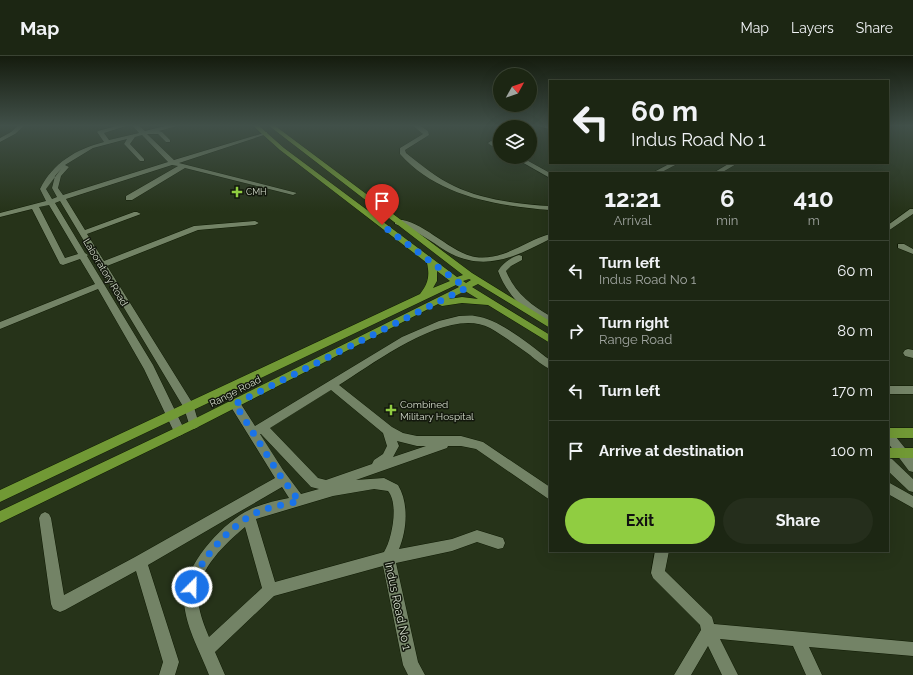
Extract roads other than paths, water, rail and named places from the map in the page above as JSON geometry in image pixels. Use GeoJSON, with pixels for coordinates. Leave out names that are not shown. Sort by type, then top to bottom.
{"type":"FeatureCollection","features":[{"type":"Feature","properties":{"kind":"main road"},"geometry":{"type":"LineString","coordinates":[[288,154],[456,282],[549,339]]}},
{"type":"Feature","properties":{"kind":"main road"},"geometry":{"type":"LineString","coordinates":[[308,154],[473,278],[549,323]]}},
{"type":"Feature","properties":{"kind":"main road"},"geometry":{"type":"LineString","coordinates":[[423,297],[433,282],[435,275],[431,262]]}},
{"type":"Feature","properties":{"kind":"main road"},"geometry":{"type":"LineString","coordinates":[[0,496],[423,297],[456,282],[473,278]]}},
{"type":"Feature","properties":{"kind":"main road","name":"Range Road"},"geometry":{"type":"LineString","coordinates":[[0,517],[235,404],[466,288],[473,278]]}},
{"type":"Feature","properties":{"kind":"main road"},"geometry":{"type":"LineString","coordinates":[[428,307],[462,300],[490,303]]}},
{"type":"Feature","properties":{"kind":"main road"},"geometry":{"type":"LineString","coordinates":[[889,434],[913,433]]}},
{"type":"Feature","properties":{"kind":"main road"},"geometry":{"type":"LineString","coordinates":[[889,453],[907,453]]}},
{"type":"Feature","properties":{"kind":"street"},"geometry":{"type":"LineString","coordinates":[[49,200],[44,189],[51,174],[66,160],[78,154]]}},
{"type":"Feature","properties":{"kind":"street"},"geometry":{"type":"LineString","coordinates":[[60,196],[55,188],[58,176],[70,163],[85,154]]}},
{"type":"Feature","properties":{"kind":"street"},"geometry":{"type":"LineString","coordinates":[[136,154],[142,160]]}},
{"type":"Feature","properties":{"kind":"street"},"geometry":{"type":"LineString","coordinates":[[159,154],[169,162],[293,193]]}},
{"type":"Feature","properties":{"kind":"street"},"geometry":{"type":"LineString","coordinates":[[0,215],[35,207],[60,196],[191,154]]}},
{"type":"Feature","properties":{"kind":"street"},"geometry":{"type":"LineString","coordinates":[[403,154],[446,184],[467,194],[549,208]]}},
{"type":"Feature","properties":{"kind":"street"},"geometry":{"type":"LineString","coordinates":[[529,164],[549,175]]}},
{"type":"Feature","properties":{"kind":"street"},"geometry":{"type":"LineString","coordinates":[[658,172],[675,164]]}},
{"type":"Feature","properties":{"kind":"street"},"geometry":{"type":"LineString","coordinates":[[718,172],[733,164]]}},
{"type":"Feature","properties":{"kind":"street"},"geometry":{"type":"LineString","coordinates":[[129,198],[183,166]]}},
{"type":"Feature","properties":{"kind":"street","name":"Laboratory Road"},"geometry":{"type":"LineString","coordinates":[[60,196],[189,407],[194,424]]}},
{"type":"Feature","properties":{"kind":"street"},"geometry":{"type":"LineString","coordinates":[[0,211],[49,200]]}},
{"type":"Feature","properties":{"kind":"street","name":"Laboratory Road"},"geometry":{"type":"LineString","coordinates":[[49,200],[84,255],[149,368],[179,431]]}},
{"type":"Feature","properties":{"kind":"street"},"geometry":{"type":"LineString","coordinates":[[35,207],[63,262],[84,255]]}},
{"type":"Feature","properties":{"kind":"street"},"geometry":{"type":"LineString","coordinates":[[889,228],[913,211]]}},
{"type":"Feature","properties":{"kind":"street"},"geometry":{"type":"LineString","coordinates":[[83,233],[137,214]]}},
{"type":"Feature","properties":{"kind":"street"},"geometry":{"type":"LineString","coordinates":[[398,222],[416,226],[456,254],[477,260],[502,259],[549,236]]}},
{"type":"Feature","properties":{"kind":"street"},"geometry":{"type":"LineString","coordinates":[[102,265],[197,228],[254,223]]}},
{"type":"Feature","properties":{"kind":"street"},"geometry":{"type":"LineString","coordinates":[[549,244],[508,264],[502,271],[506,283],[516,296],[532,310],[549,319]]}},
{"type":"Feature","properties":{"kind":"street"},"geometry":{"type":"LineString","coordinates":[[901,246],[913,252]]}},
{"type":"Feature","properties":{"kind":"street"},"geometry":{"type":"LineString","coordinates":[[0,326],[101,285]]}},
{"type":"Feature","properties":{"kind":"street"},"geometry":{"type":"LineString","coordinates":[[258,430],[410,337],[445,323],[461,319],[476,319],[492,325],[549,364]]}},
{"type":"Feature","properties":{"kind":"street"},"geometry":{"type":"LineString","coordinates":[[332,385],[388,430],[400,437],[417,441],[461,441],[479,445],[549,493]]}},
{"type":"Feature","properties":{"kind":"street"},"geometry":{"type":"LineString","coordinates":[[889,390],[913,390]]}},
{"type":"Feature","properties":{"kind":"street"},"geometry":{"type":"LineString","coordinates":[[235,404],[258,430],[315,484],[326,485],[450,442]]}},
{"type":"Feature","properties":{"kind":"street"},"geometry":{"type":"LineString","coordinates":[[217,675],[193,612],[191,596],[194,577],[212,551],[228,533],[249,517],[263,510],[299,501],[283,480],[258,430]]}},
{"type":"Feature","properties":{"kind":"street"},"geometry":{"type":"LineString","coordinates":[[370,469],[386,458],[390,453],[393,446],[388,430]]}},
{"type":"Feature","properties":{"kind":"street"},"geometry":{"type":"LineString","coordinates":[[889,435],[907,453],[913,467]]}},
{"type":"Feature","properties":{"kind":"street"},"geometry":{"type":"LineString","coordinates":[[889,464],[913,487]]}},
{"type":"Feature","properties":{"kind":"street"},"geometry":{"type":"LineString","coordinates":[[45,518],[58,604],[60,605],[140,562],[283,480]]}},
{"type":"Feature","properties":{"kind":"street","name":"Indus Road No 1"},"geometry":{"type":"LineString","coordinates":[[299,501],[337,489],[371,484],[386,484],[392,487],[396,492],[399,530],[395,546],[388,558],[411,665],[417,675]]}},
{"type":"Feature","properties":{"kind":"street"},"geometry":{"type":"LineString","coordinates":[[889,489],[913,502]]}},
{"type":"Feature","properties":{"kind":"street"},"geometry":{"type":"LineString","coordinates":[[249,517],[270,590]]}},
{"type":"Feature","properties":{"kind":"street"},"geometry":{"type":"LineString","coordinates":[[207,649],[270,590],[388,558],[452,545],[477,536],[498,543]]}},
{"type":"Feature","properties":{"kind":"street"},"geometry":{"type":"LineString","coordinates":[[662,552],[658,573],[707,622],[708,631],[730,675]]}},
{"type":"Feature","properties":{"kind":"street"},"geometry":{"type":"LineString","coordinates":[[140,562],[171,662],[168,675]]}},
{"type":"Feature","properties":{"kind":"street"},"geometry":{"type":"LineString","coordinates":[[708,631],[913,649]]}},
{"type":"Feature","properties":{"kind":"street"},"geometry":{"type":"LineString","coordinates":[[682,675],[708,631]]}},
{"type":"Feature","properties":{"kind":"street"},"geometry":{"type":"LineString","coordinates":[[797,639],[814,675]]}},
{"type":"Feature","properties":{"kind":"place","name":"CMH"},"geometry":{"type":"Point","coordinates":[237,192]}},
{"type":"Feature","properties":{"kind":"place","name":"Combined Military Hospital"},"geometry":{"type":"Point","coordinates":[391,410]}}]}
